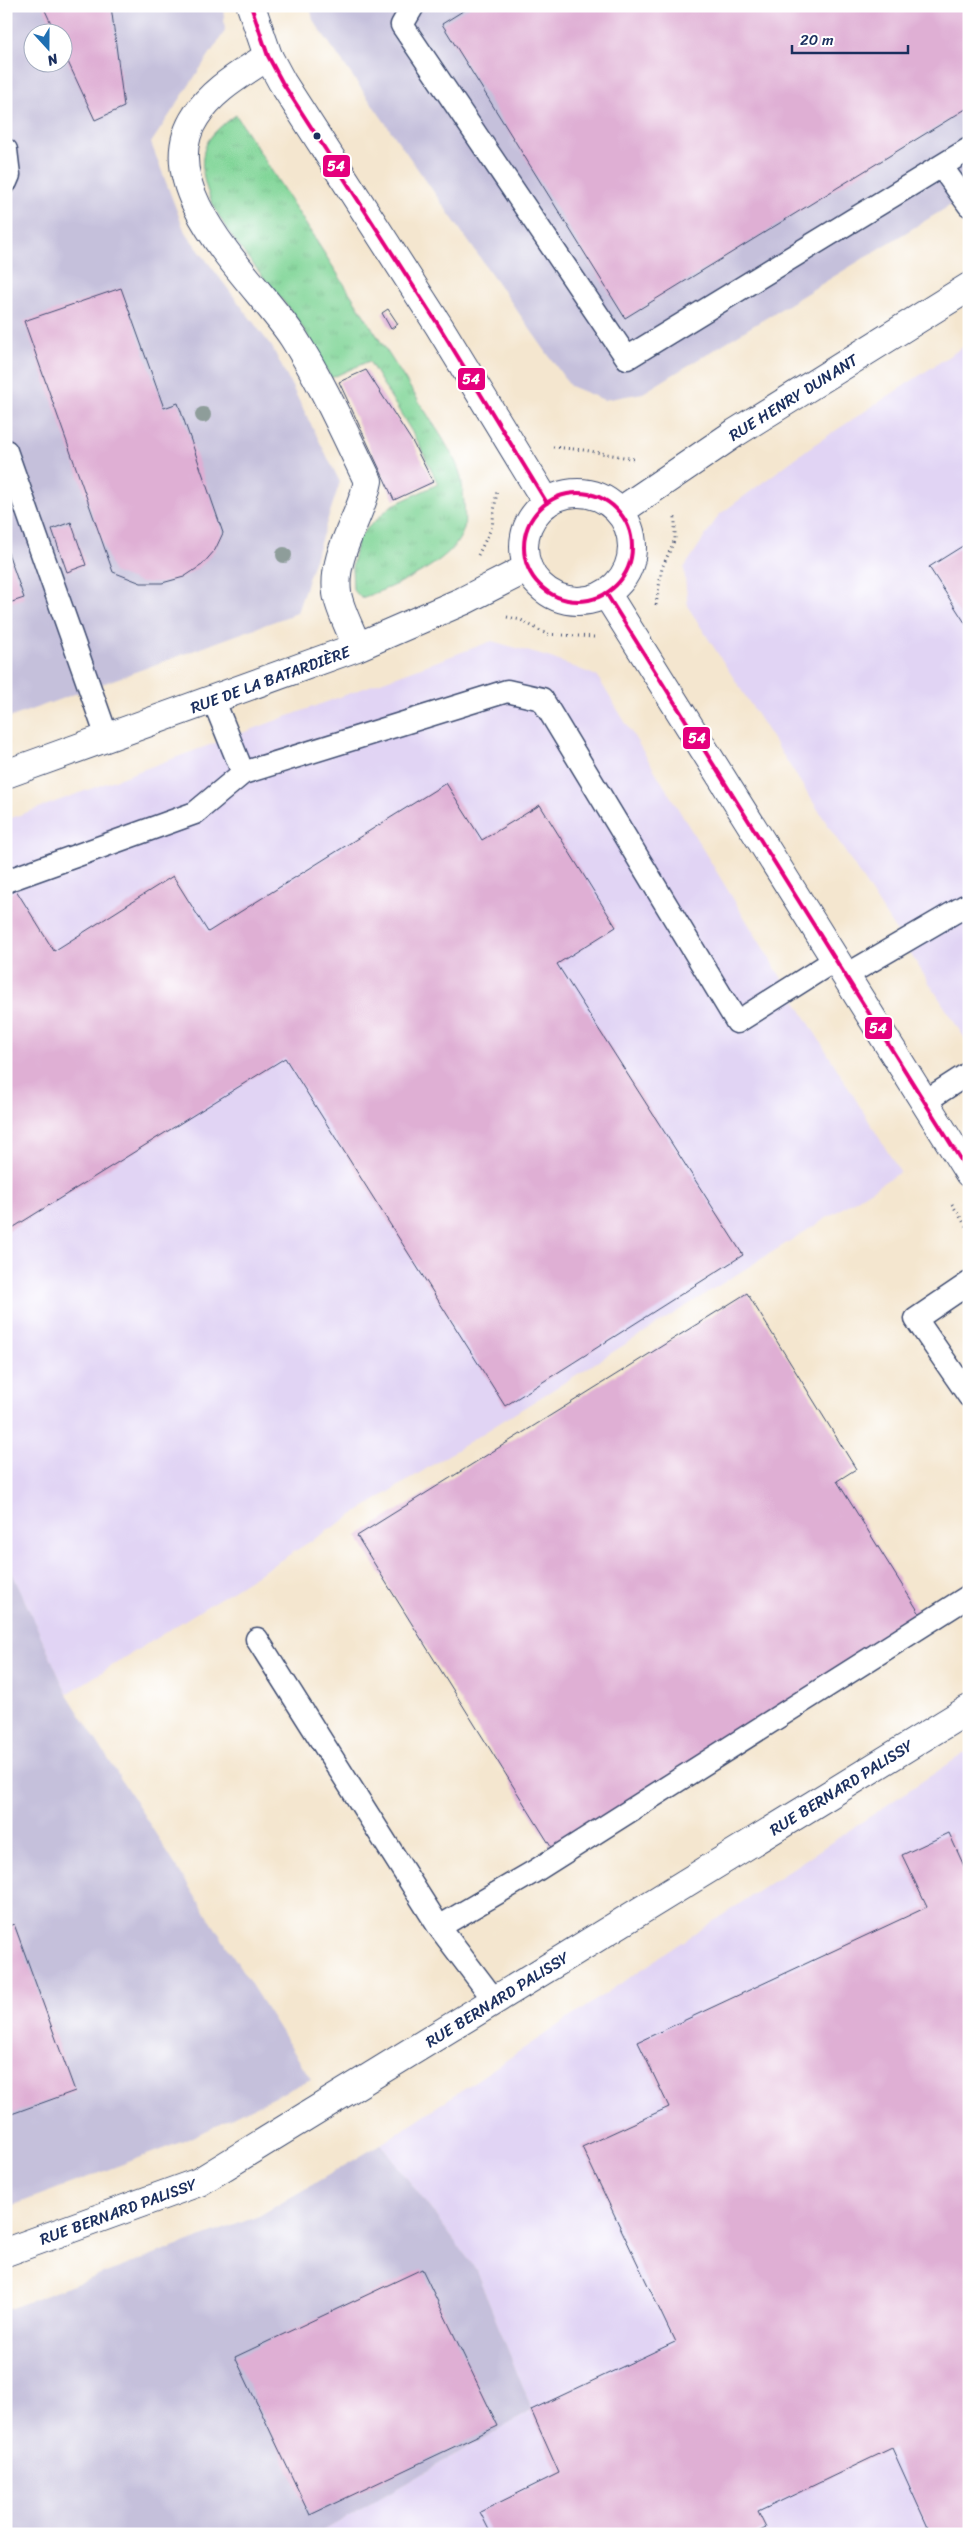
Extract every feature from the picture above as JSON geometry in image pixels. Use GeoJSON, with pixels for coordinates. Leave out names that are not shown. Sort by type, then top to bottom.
{"type":"FeatureCollection","features":[{"type":"Feature","properties":{"kind":"street"},"geometry":{"type":"LineString","coordinates":[[251,6],[268,56],[547,503]]}},
{"type":"Feature","properties":{"kind":"street"},"geometry":{"type":"LineString","coordinates":[[268,56],[220,88],[195,117],[185,143],[184,168],[190,192],[209,227],[238,270],[292,335],[312,368],[368,481],[365,498],[338,565],[337,593],[358,647]]}},
{"type":"Feature","properties":{"kind":"street","name":"RUE HENRY DUNANT"},"geometry":{"type":"LineString","coordinates":[[619,512],[735,433],[969,287]]}},
{"type":"Feature","properties":{"kind":"street"},"geometry":{"type":"LineString","coordinates":[[577,493],[593,495],[608,502],[619,512],[628,525],[632,541],[631,556],[626,571],[618,584],[606,594],[588,600],[570,600],[552,595],[538,584],[528,568],[524,550],[526,532],[534,516],[547,503],[561,495],[577,493]]}},
{"type":"Feature","properties":{"kind":"street","name":"RUE DE LA BATARDIÈRE"},"geometry":{"type":"LineString","coordinates":[[6,774],[358,647],[463,601],[528,568]]}},
{"type":"Feature","properties":{"kind":"street"},"geometry":{"type":"LineString","coordinates":[[606,594],[969,1173]]}},
{"type":"Feature","properties":{"kind":"street","name":"RUE BERNARD PALISSY"},"geometry":{"type":"LineString","coordinates":[[6,2252],[199,2182],[969,1709]]}},
{"type":"Feature","properties":{"kind":"lane"},"geometry":{"type":"LineString","coordinates":[[413,6],[402,25],[627,358],[969,149]]}},
{"type":"Feature","properties":{"kind":"lane"},"geometry":{"type":"LineString","coordinates":[[6,150],[9,175],[6,182]]}},
{"type":"Feature","properties":{"kind":"lane"},"geometry":{"type":"LineString","coordinates":[[941,166],[969,205]]}},
{"type":"Feature","properties":{"kind":"lane"},"geometry":{"type":"LineString","coordinates":[[6,451],[107,737]]}},
{"type":"Feature","properties":{"kind":"lane"},"geometry":{"type":"LineString","coordinates":[[6,881],[195,813],[243,773],[507,691],[542,699],[737,1022],[965,906],[969,907]]}},
{"type":"Feature","properties":{"kind":"lane"},"geometry":{"type":"LineString","coordinates":[[213,699],[243,773]]}},
{"type":"Feature","properties":{"kind":"lane"},"geometry":{"type":"LineString","coordinates":[[924,1102],[969,1073]]}},
{"type":"Feature","properties":{"kind":"lane"},"geometry":{"type":"LineString","coordinates":[[969,1282],[916,1319],[969,1396]]}},
{"type":"Feature","properties":{"kind":"lane"},"geometry":{"type":"LineString","coordinates":[[439,1928],[535,1871],[969,1596]]}},
{"type":"Feature","properties":{"kind":"lane"},"geometry":{"type":"LineString","coordinates":[[257,1639],[439,1928],[495,2000]]}},
{"type":"Feature","properties":{"kind":"path"},"geometry":{"type":"LineString","coordinates":[[549,447],[584,450],[640,461]]}},
{"type":"Feature","properties":{"kind":"path"},"geometry":{"type":"LineString","coordinates":[[475,559],[492,527],[499,480]]}},
{"type":"Feature","properties":{"kind":"shaded area"},"geometry":{"type":"Polygon","coordinates":[[[6,6],[223,6],[225,31],[151,143],[185,232],[272,347],[340,482],[297,613],[6,719],[6,6]]]}},
{"type":"Feature","properties":{"kind":"shaded area"},"geometry":{"type":"Polygon","coordinates":[[[310,6],[969,6],[969,194],[643,393],[604,400],[570,386],[313,20],[310,6]]]}},
{"type":"Feature","properties":{"kind":"shaded area"},"geometry":{"type":"Polygon","coordinates":[[[969,343],[969,1045],[688,607],[684,568],[719,515],[809,448],[969,343]]]}},
{"type":"Feature","properties":{"kind":"shaded area"},"geometry":{"type":"Polygon","coordinates":[[[492,641],[551,658],[597,676],[900,1172],[67,1694],[6,1559],[6,820],[492,641]]]}},
{"type":"Feature","properties":{"kind":"shaded area"},"geometry":{"type":"Polygon","coordinates":[[[6,1559],[67,1694],[311,2079],[184,2141],[6,2208],[6,1559]]]}},
{"type":"Feature","properties":{"kind":"shaded area"},"geometry":{"type":"Polygon","coordinates":[[[969,1750],[969,2534],[318,2534],[532,2410],[475,2268],[381,2144],[969,1750]]]}},
{"type":"Feature","properties":{"kind":"shaded area"},"geometry":{"type":"Polygon","coordinates":[[[381,2144],[475,2268],[532,2410],[318,2534],[6,2534],[6,2310],[259,2216],[381,2144]]]}},
{"type":"Feature","properties":{"kind":"green space"},"geometry":{"type":"Polygon","coordinates":[[[236,115],[443,439],[460,474],[465,524],[459,540],[449,552],[421,572],[389,588],[361,598],[353,589],[352,567],[358,537],[391,506],[438,484],[418,442],[369,361],[331,378],[297,319],[234,240],[220,217],[209,195],[203,172],[204,151],[212,135],[236,115]]]}},
{"type":"Feature","properties":{"kind":"building"},"geometry":{"type":"Polygon","coordinates":[[[43,6],[111,6],[124,107],[95,120],[72,71],[72,22],[50,22],[43,6]]]}},
{"type":"Feature","properties":{"kind":"building"},"geometry":{"type":"Polygon","coordinates":[[[471,6],[969,6],[969,107],[625,318],[442,24],[471,6]]]}},
{"type":"Feature","properties":{"kind":"building"},"geometry":{"type":"Polygon","coordinates":[[[121,288],[164,408],[178,403],[223,533],[215,550],[202,565],[184,577],[162,583],[141,583],[113,572],[24,321],[121,288]]]}},
{"type":"Feature","properties":{"kind":"building"},"geometry":{"type":"Polygon","coordinates":[[[388,309],[398,324],[391,329],[382,313],[388,309]]]}},
{"type":"Feature","properties":{"kind":"building"},"geometry":{"type":"Polygon","coordinates":[[[366,370],[413,443],[433,482],[394,500],[339,382],[366,370]]]}},
{"type":"Feature","properties":{"kind":"building"},"geometry":{"type":"Polygon","coordinates":[[[71,522],[86,565],[67,572],[52,529],[71,522]]]}},
{"type":"Feature","properties":{"kind":"building"},"geometry":{"type":"Polygon","coordinates":[[[969,542],[969,629],[929,567],[969,542]]]}},
{"type":"Feature","properties":{"kind":"building"},"geometry":{"type":"Polygon","coordinates":[[[6,547],[24,598],[6,604],[6,547]]]}},
{"type":"Feature","properties":{"kind":"building"},"geometry":{"type":"Polygon","coordinates":[[[446,783],[482,840],[540,805],[616,927],[557,964],[743,1255],[505,1406],[285,1058],[6,1232],[6,896],[16,890],[54,951],[173,876],[208,932],[446,783]]]}},
{"type":"Feature","properties":{"kind":"building"},"geometry":{"type":"Polygon","coordinates":[[[747,1293],[856,1469],[837,1481],[920,1614],[864,1649],[867,1655],[553,1850],[357,1536],[747,1293]]]}},
{"type":"Feature","properties":{"kind":"building"},"geometry":{"type":"Polygon","coordinates":[[[949,1833],[969,1877],[969,2534],[931,2534],[892,2448],[758,2512],[766,2528],[754,2534],[491,2534],[480,2512],[559,2473],[531,2410],[675,2342],[582,2147],[669,2107],[638,2042],[927,1907],[902,1855],[949,1833]]]}},
{"type":"Feature","properties":{"kind":"building"},"geometry":{"type":"Polygon","coordinates":[[[14,1924],[75,2091],[6,2116],[6,1927],[14,1924]]]}},
{"type":"Feature","properties":{"kind":"building"},"geometry":{"type":"Polygon","coordinates":[[[422,2269],[498,2426],[310,2515],[235,2357],[422,2269]]]}},
{"type":"Feature","properties":{"kind":"transit line","name":"54"},"geometry":{"type":"LineString","coordinates":[[251,6],[268,56],[282,82],[439,326],[547,503]]}},
{"type":"Feature","properties":{"kind":"transit line","name":"54"},"geometry":{"type":"LineString","coordinates":[[578,493],[599,497],[616,509],[628,526],[632,547],[628,568],[616,585],[599,597],[578,601],[557,597],[540,585],[528,568],[524,547],[528,526],[540,509],[557,497],[578,493]]}},
{"type":"Feature","properties":{"kind":"transit line","name":"54"},"geometry":{"type":"LineString","coordinates":[[606,593],[969,1173]]}}]}
